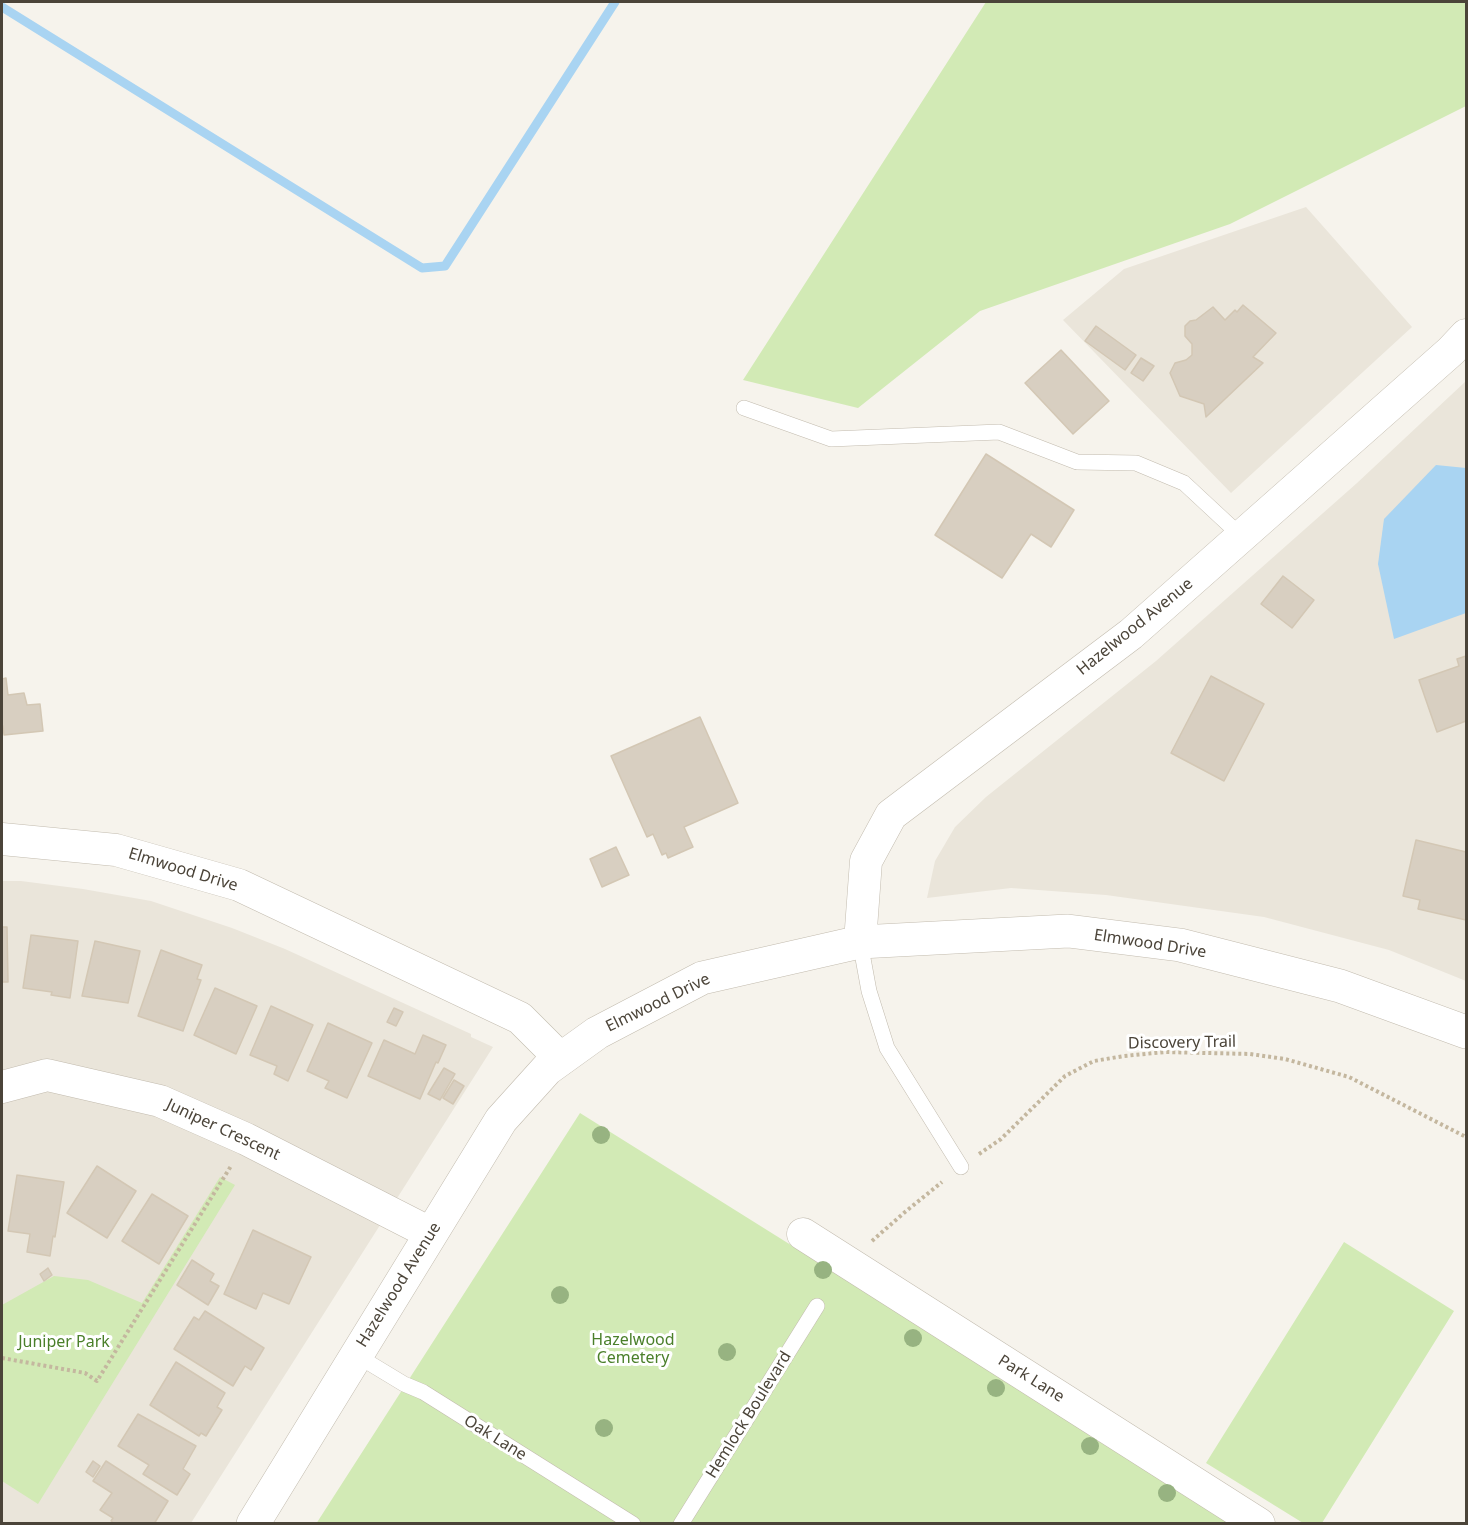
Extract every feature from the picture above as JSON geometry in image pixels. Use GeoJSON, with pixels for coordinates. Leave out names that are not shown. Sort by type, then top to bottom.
{"type":"FeatureCollection","features":[{"type":"Feature","properties":{"kind":"street","name":"Hazelwood Avenue"},"geometry":{"type":"LineString","coordinates":[[860,942],[866,861],[891,815],[1131,634],[1467,335]]}},
{"type":"Feature","properties":{"kind":"street","name":"Elmwood Drive"},"geometry":{"type":"LineString","coordinates":[[2,839],[116,850],[239,885],[520,1018],[561,1059],[597,1033],[702,978],[860,942],[1068,931],[1180,945],[1340,986],[1467,1032]]}},
{"type":"Feature","properties":{"kind":"street","name":"Hazelwood Avenue"},"geometry":{"type":"LineString","coordinates":[[253,1524],[501,1120],[547,1069],[561,1059]]}},
{"type":"Feature","properties":{"kind":"street","name":"Juniper Crescent"},"geometry":{"type":"LineString","coordinates":[[2,1087],[47,1075],[160,1101],[246,1139],[430,1233]]}},
{"type":"Feature","properties":{"kind":"street","name":"Park Lane"},"geometry":{"type":"LineString","coordinates":[[803,1234],[1242,1519]]}},
{"type":"Feature","properties":{"kind":"lane"},"geometry":{"type":"LineString","coordinates":[[744,408],[831,439],[999,432],[1077,462],[1136,463],[1184,483],[1241,536]]}},
{"type":"Feature","properties":{"kind":"lane"},"geometry":{"type":"LineString","coordinates":[[860,942],[869,991],[887,1048],[961,1167]]}},
{"type":"Feature","properties":{"kind":"lane","name":"Hemlock Boulevard"},"geometry":{"type":"LineString","coordinates":[[681,1524],[816,1306]]}},
{"type":"Feature","properties":{"kind":"lane","name":"Oak Lane"},"geometry":{"type":"LineString","coordinates":[[356,1355],[404,1384],[423,1392],[633,1524]]}},
{"type":"Feature","properties":{"kind":"path","name":"Discovery Trail"},"geometry":{"type":"LineString","coordinates":[[846,1262],[853,1252],[872,1242],[904,1212],[1001,1139],[1065,1076],[1094,1061],[1165,1052],[1250,1054],[1285,1059],[1349,1077],[1467,1137]]}},
{"type":"Feature","properties":{"kind":"path"},"geometry":{"type":"LineString","coordinates":[[2,1358],[85,1373],[97,1381],[246,1139]]}},
{"type":"Feature","properties":{"kind":"shaded area"},"geometry":{"type":"Polygon","coordinates":[[[1306,207],[1412,327],[1231,493],[1063,320],[1124,269],[1306,207]]]}},
{"type":"Feature","properties":{"kind":"shaded area"},"geometry":{"type":"Polygon","coordinates":[[[1466,381],[1466,981],[1389,950],[1264,917],[1106,895],[1011,888],[927,898],[935,861],[955,827],[986,797],[1156,661],[1357,483],[1466,381]]]}},
{"type":"Feature","properties":{"kind":"shaded area"},"geometry":{"type":"Polygon","coordinates":[[[2,881],[21,881],[83,889],[151,901],[232,928],[285,949],[471,1034],[471,1037],[493,1047],[191,1523],[2,1523],[2,881]]]}},
{"type":"Feature","properties":{"kind":"green space"},"geometry":{"type":"Polygon","coordinates":[[[986,2],[1466,2],[1466,106],[1230,224],[980,311],[858,408],[743,380],[986,2]]]}},
{"type":"Feature","properties":{"kind":"green space","name":"Hazelwood Cemetery"},"geometry":{"type":"Polygon","coordinates":[[[580,1113],[1235,1523],[316,1524],[580,1113]]]}},
{"type":"Feature","properties":{"kind":"green space","name":"Juniper Park"},"geometry":{"type":"Polygon","coordinates":[[[220,1177],[235,1185],[38,1504],[2,1481],[2,1305],[54,1276],[88,1280],[142,1303],[220,1177]]]}},
{"type":"Feature","properties":{"kind":"green space"},"geometry":{"type":"Polygon","coordinates":[[[1344,1242],[1454,1311],[1322,1523],[1303,1523],[1206,1463],[1344,1242]]]}},
{"type":"Feature","properties":{"kind":"water"},"geometry":{"type":"Polygon","coordinates":[[[1436,465],[1466,468],[1466,613],[1394,639],[1378,564],[1384,519],[1436,465]]]}},
{"type":"Feature","properties":{"kind":"building"},"geometry":{"type":"Polygon","coordinates":[[[1243,305],[1276,333],[1253,357],[1263,363],[1206,417],[1204,404],[1180,396],[1170,373],[1175,363],[1186,360],[1192,355],[1192,344],[1185,336],[1185,326],[1213,307],[1225,320],[1243,305]]]}},
{"type":"Feature","properties":{"kind":"building"},"geometry":{"type":"Polygon","coordinates":[[[1096,326],[1136,355],[1125,370],[1085,341],[1096,326]]]}},
{"type":"Feature","properties":{"kind":"building"},"geometry":{"type":"Polygon","coordinates":[[[1061,350],[1109,401],[1073,434],[1025,383],[1061,350]]]}},
{"type":"Feature","properties":{"kind":"building"},"geometry":{"type":"Polygon","coordinates":[[[1141,358],[1154,366],[1143,381],[1131,373],[1141,358]]]}},
{"type":"Feature","properties":{"kind":"building"},"geometry":{"type":"Polygon","coordinates":[[[986,454],[1074,510],[1051,547],[1031,534],[1002,578],[935,535],[986,454]]]}},
{"type":"Feature","properties":{"kind":"building"},"geometry":{"type":"Polygon","coordinates":[[[1283,576],[1314,600],[1292,628],[1261,604],[1283,576]]]}},
{"type":"Feature","properties":{"kind":"building"},"geometry":{"type":"Polygon","coordinates":[[[1466,656],[1466,721],[1437,732],[1419,680],[1459,666],[1457,659],[1466,656]]]}},
{"type":"Feature","properties":{"kind":"building"},"geometry":{"type":"Polygon","coordinates":[[[1211,676],[1264,704],[1224,781],[1171,753],[1211,676]]]}},
{"type":"Feature","properties":{"kind":"building"},"geometry":{"type":"Polygon","coordinates":[[[6,678],[8,695],[24,693],[27,705],[40,704],[43,731],[4,735],[2,679],[6,678]]]}},
{"type":"Feature","properties":{"kind":"building"},"geometry":{"type":"Polygon","coordinates":[[[700,717],[738,803],[684,827],[693,847],[668,858],[666,853],[662,855],[653,834],[647,837],[611,756],[700,717]]]}},
{"type":"Feature","properties":{"kind":"building"},"geometry":{"type":"Polygon","coordinates":[[[1416,840],[1466,852],[1466,920],[1418,909],[1420,900],[1403,896],[1416,840]]]}},
{"type":"Feature","properties":{"kind":"building"},"geometry":{"type":"Polygon","coordinates":[[[616,847],[629,875],[602,887],[590,859],[616,847]]]}},
{"type":"Feature","properties":{"kind":"building"},"geometry":{"type":"Polygon","coordinates":[[[2,927],[7,927],[8,982],[2,982],[2,927]]]}},
{"type":"Feature","properties":{"kind":"building"},"geometry":{"type":"Polygon","coordinates":[[[31,935],[78,941],[70,998],[51,995],[52,992],[23,988],[31,935]]]}},
{"type":"Feature","properties":{"kind":"building"},"geometry":{"type":"Polygon","coordinates":[[[95,941],[140,951],[128,1003],[82,996],[95,941]]]}},
{"type":"Feature","properties":{"kind":"building"},"geometry":{"type":"Polygon","coordinates":[[[161,950],[202,965],[197,979],[201,980],[183,1031],[138,1016],[161,950]]]}},
{"type":"Feature","properties":{"kind":"building"},"geometry":{"type":"Polygon","coordinates":[[[215,988],[257,1006],[236,1054],[194,1035],[215,988]]]}},
{"type":"Feature","properties":{"kind":"building"},"geometry":{"type":"Polygon","coordinates":[[[271,1006],[313,1025],[288,1081],[274,1074],[277,1066],[250,1055],[271,1006]]]}},
{"type":"Feature","properties":{"kind":"building"},"geometry":{"type":"Polygon","coordinates":[[[394,1008],[403,1012],[396,1026],[387,1022],[394,1008]]]}},
{"type":"Feature","properties":{"kind":"building"},"geometry":{"type":"Polygon","coordinates":[[[328,1023],[372,1043],[347,1098],[325,1088],[329,1081],[307,1071],[328,1023]]]}},
{"type":"Feature","properties":{"kind":"building"},"geometry":{"type":"Polygon","coordinates":[[[423,1035],[446,1045],[420,1099],[368,1076],[384,1040],[415,1054],[423,1035]]]}},
{"type":"Feature","properties":{"kind":"building"},"geometry":{"type":"Polygon","coordinates":[[[444,1068],[455,1074],[440,1100],[428,1094],[444,1068]]]}},
{"type":"Feature","properties":{"kind":"building"},"geometry":{"type":"Polygon","coordinates":[[[454,1080],[464,1086],[453,1104],[443,1098],[454,1080]]]}},
{"type":"Feature","properties":{"kind":"building"},"geometry":{"type":"Polygon","coordinates":[[[97,1166],[136,1191],[107,1238],[67,1213],[97,1166]]]}},
{"type":"Feature","properties":{"kind":"building"},"geometry":{"type":"Polygon","coordinates":[[[17,1175],[64,1182],[50,1256],[27,1252],[30,1234],[8,1231],[17,1175]]]}},
{"type":"Feature","properties":{"kind":"building"},"geometry":{"type":"Polygon","coordinates":[[[152,1194],[188,1216],[159,1264],[122,1241],[152,1194]]]}},
{"type":"Feature","properties":{"kind":"building"},"geometry":{"type":"Polygon","coordinates":[[[253,1230],[311,1257],[289,1304],[263,1293],[256,1309],[224,1294],[253,1230]]]}},
{"type":"Feature","properties":{"kind":"building"},"geometry":{"type":"Polygon","coordinates":[[[192,1260],[214,1274],[210,1281],[219,1286],[208,1305],[177,1285],[192,1260]]]}},
{"type":"Feature","properties":{"kind":"building"},"geometry":{"type":"Polygon","coordinates":[[[48,1268],[52,1275],[44,1281],[40,1274],[48,1268]]]}},
{"type":"Feature","properties":{"kind":"building"},"geometry":{"type":"Polygon","coordinates":[[[205,1311],[264,1348],[251,1370],[245,1366],[233,1386],[174,1349],[194,1317],[199,1320],[205,1311]]]}},
{"type":"Feature","properties":{"kind":"building"},"geometry":{"type":"Polygon","coordinates":[[[176,1362],[225,1393],[217,1407],[222,1410],[206,1436],[201,1433],[199,1436],[150,1405],[176,1362]]]}},
{"type":"Feature","properties":{"kind":"building"},"geometry":{"type":"Polygon","coordinates":[[[138,1414],[196,1446],[183,1469],[190,1474],[177,1495],[143,1474],[149,1465],[118,1446],[138,1414]]]}},
{"type":"Feature","properties":{"kind":"building"},"geometry":{"type":"Polygon","coordinates":[[[93,1461],[100,1466],[93,1477],[86,1472],[93,1461]]]}},
{"type":"Feature","properties":{"kind":"building"},"geometry":{"type":"Polygon","coordinates":[[[106,1461],[168,1501],[154,1524],[115,1524],[111,1521],[113,1518],[100,1510],[112,1493],[93,1481],[106,1461]]]}},
{"type":"Feature","properties":{"kind":"waterway"},"geometry":{"type":"LineString","coordinates":[[2,7],[422,268],[445,266],[615,2]]}}]}
